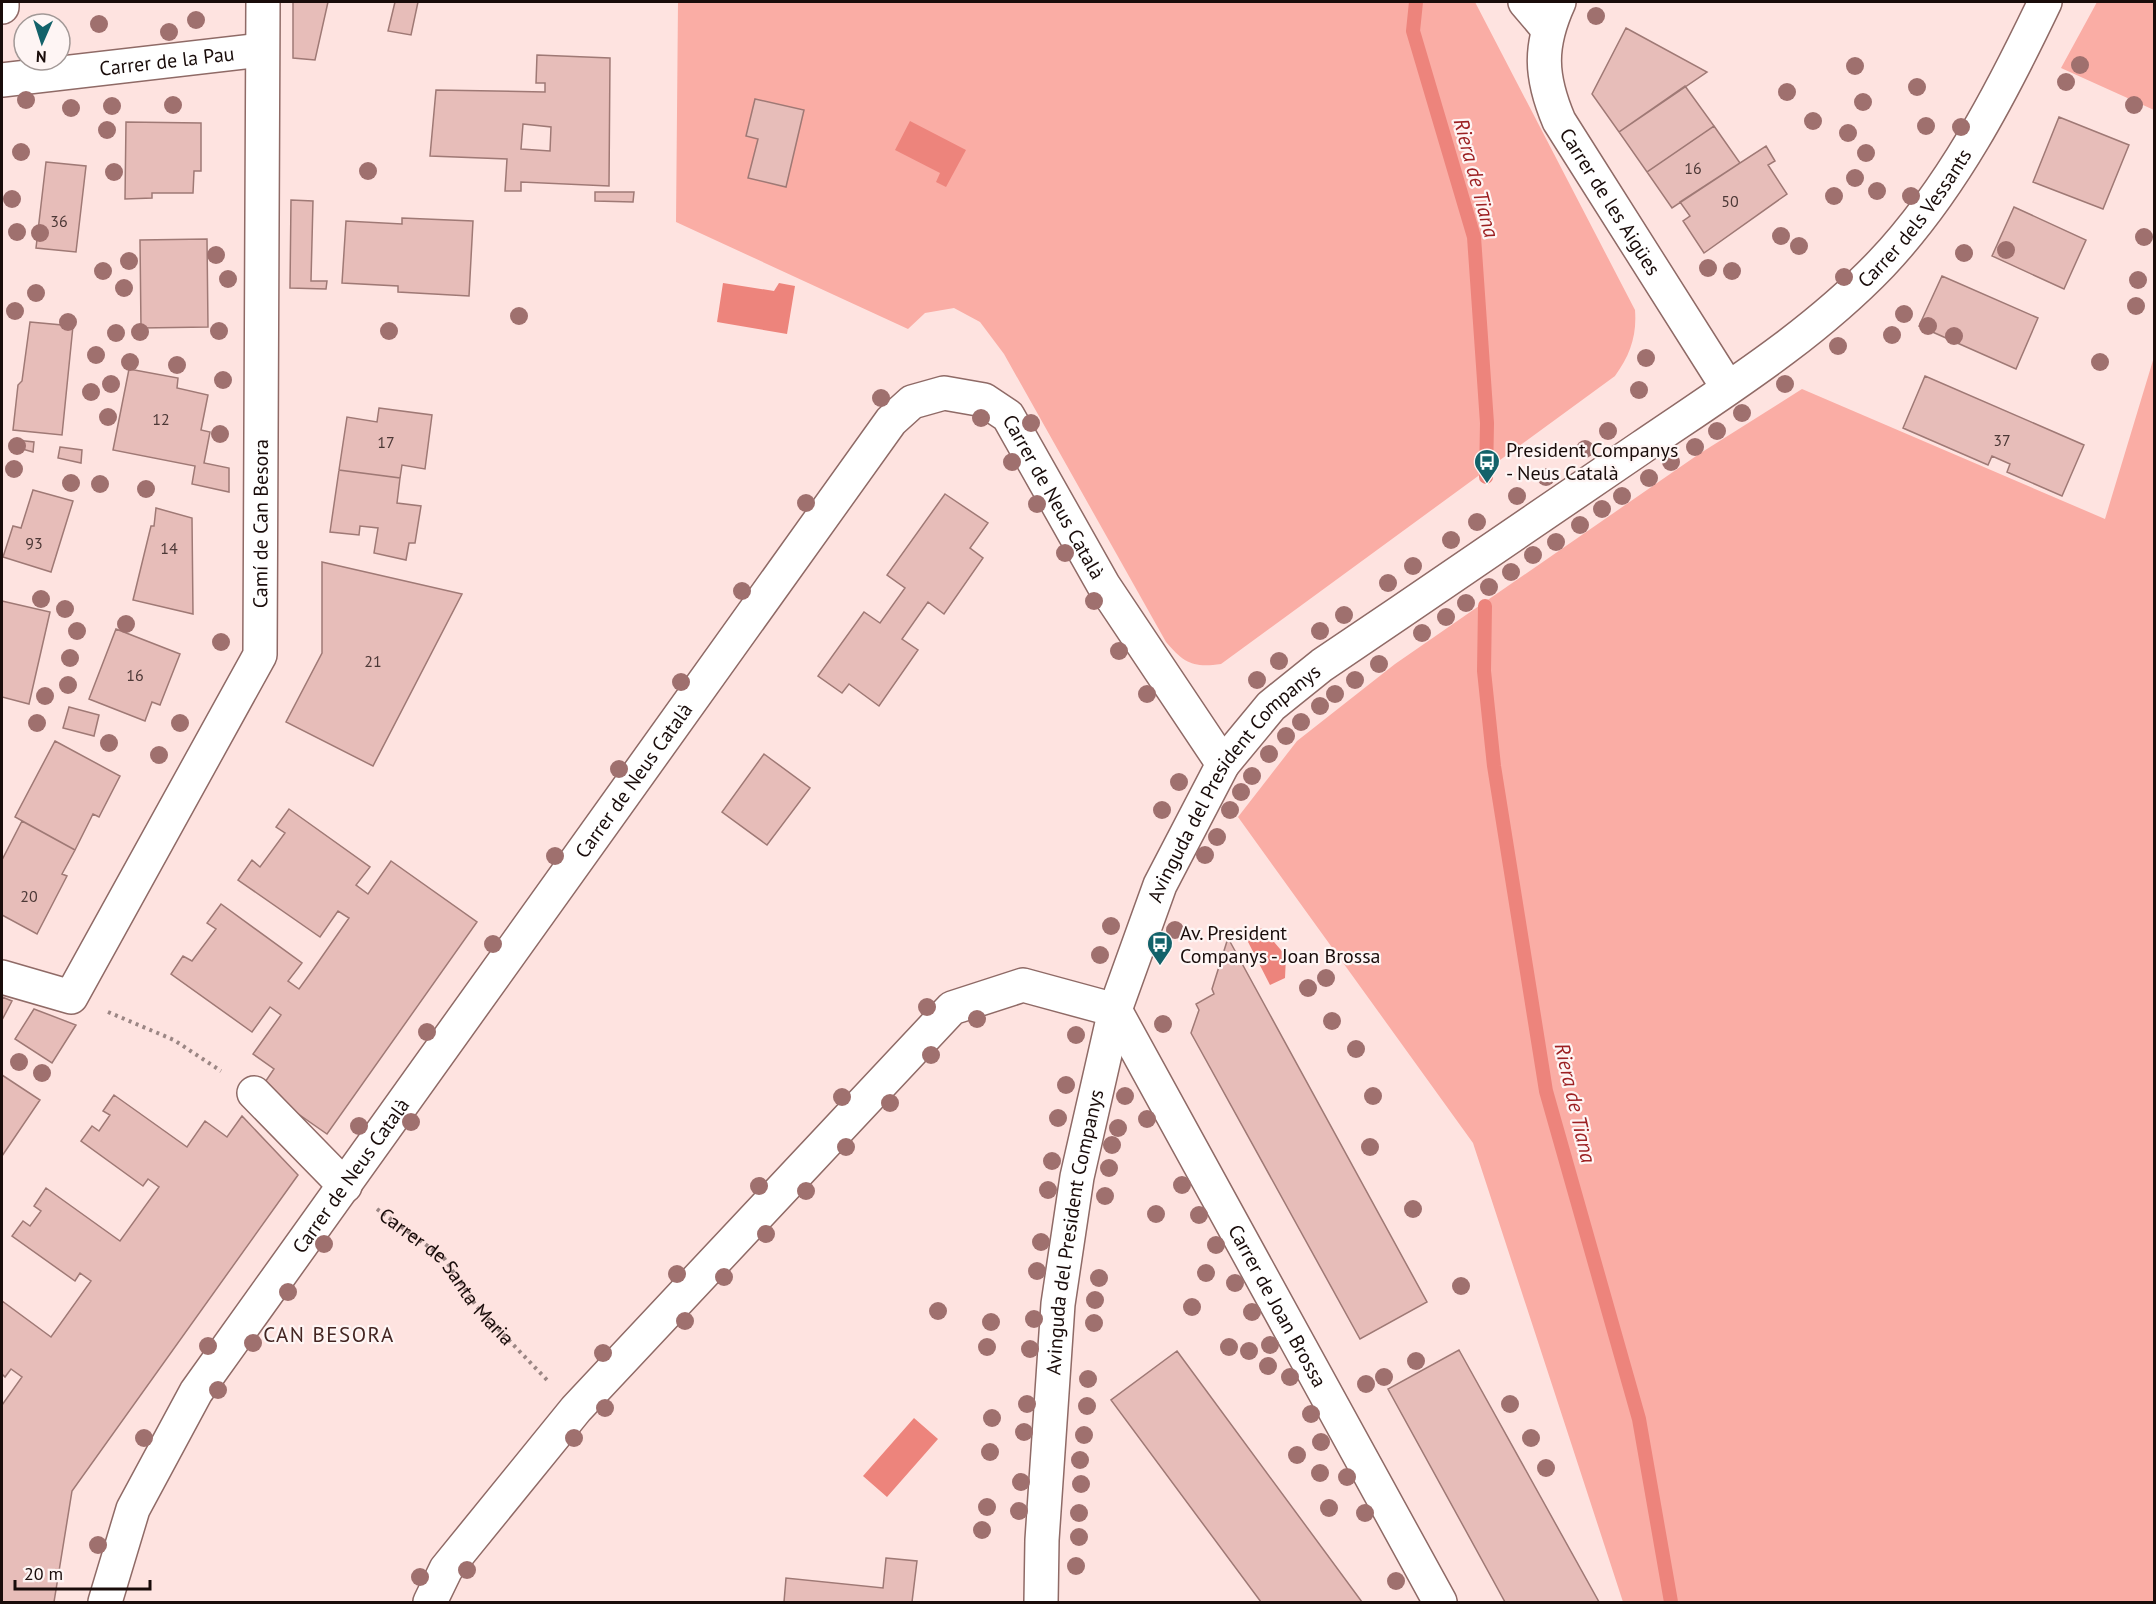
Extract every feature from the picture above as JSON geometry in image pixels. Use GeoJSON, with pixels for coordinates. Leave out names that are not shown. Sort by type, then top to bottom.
{"type":"FeatureCollection","features":[{"type":"Feature","properties":{"kind":"street"},"geometry":{"type":"LineString","coordinates":[[2,2],[2,7]]}},
{"type":"Feature","properties":{"kind":"street","name":"Camí de Can Besora"},"geometry":{"type":"LineString","coordinates":[[71,997],[260,656],[263,2]]}},
{"type":"Feature","properties":{"kind":"street"},"geometry":{"type":"LineString","coordinates":[[1525,2],[1553,15]]}},
{"type":"Feature","properties":{"kind":"street","name":"Carrer dels Vessants"},"geometry":{"type":"LineString","coordinates":[[1728,388],[1839,304],[1881,263],[1924,212],[1972,141],[2012,71],[2045,2]]}},
{"type":"Feature","properties":{"kind":"street","name":"Carrer de les Aigües"},"geometry":{"type":"LineString","coordinates":[[1553,15],[1543,71],[1549,97],[1559,121],[1728,388]]}},
{"type":"Feature","properties":{"kind":"street","name":"Carrer de la Pau"},"geometry":{"type":"LineString","coordinates":[[2,80],[262,50]]}},
{"type":"Feature","properties":{"kind":"street","name":"Avinguda del President Companys"},"geometry":{"type":"LineString","coordinates":[[1041,1602],[1043,1516],[1058,1304],[1077,1178],[1115,1010],[1160,885],[1223,764],[1271,706],[1322,665],[1728,388]]}},
{"type":"Feature","properties":{"kind":"street","name":"Carrer de Neus Català"},"geometry":{"type":"LineString","coordinates":[[105,1602],[133,1509],[196,1392],[891,421],[912,402],[944,393],[984,400],[1008,416],[1104,586],[1223,764]]}},
{"type":"Feature","properties":{"kind":"street"},"geometry":{"type":"LineString","coordinates":[[2,977],[71,997]]}},
{"type":"Feature","properties":{"kind":"street"},"geometry":{"type":"LineString","coordinates":[[430,1602],[446,1569],[576,1409],[952,1008],[1023,984],[1115,1010]]}},
{"type":"Feature","properties":{"kind":"street","name":"Carrer de Joan Brossa"},"geometry":{"type":"LineString","coordinates":[[1115,1010],[1440,1602]]}},
{"type":"Feature","properties":{"kind":"street"},"geometry":{"type":"LineString","coordinates":[[254,1093],[345,1186]]}},
{"type":"Feature","properties":{"kind":"path"},"geometry":{"type":"LineString","coordinates":[[71,997],[174,1040],[254,1093]]}},
{"type":"Feature","properties":{"kind":"path","name":"Carrer de Santa Maria"},"geometry":{"type":"LineString","coordinates":[[345,1186],[444,1258],[477,1307],[576,1409]]}},
{"type":"Feature","properties":{"kind":"shaded area"},"geometry":{"type":"Polygon","coordinates":[[[678,2],[1475,2],[1635,310],[1635,328],[1631,345],[1615,376],[1221,664],[1203,665],[1190,662],[1178,655],[1166,642],[1004,354],[980,322],[954,308],[925,313],[908,329],[676,222],[678,2]]]}},
{"type":"Feature","properties":{"kind":"shaded area"},"geometry":{"type":"Polygon","coordinates":[[[2097,2],[2154,2],[2154,110],[2061,68],[2097,2]]]}},
{"type":"Feature","properties":{"kind":"shaded area"},"geometry":{"type":"Polygon","coordinates":[[[910,121],[966,150],[946,187],[936,182],[940,173],[895,150],[910,121]]]}},
{"type":"Feature","properties":{"kind":"shaded area"},"geometry":{"type":"Polygon","coordinates":[[[723,283],[774,291],[779,283],[795,286],[787,334],[717,322],[723,283]]]}},
{"type":"Feature","properties":{"kind":"shaded area"},"geometry":{"type":"Polygon","coordinates":[[[2154,357],[2154,1602],[1623,1602],[1473,1143],[1238,817],[1297,741],[1395,664],[1699,454],[1802,389],[2105,519],[2154,357]]]}},
{"type":"Feature","properties":{"kind":"shaded area"},"geometry":{"type":"Polygon","coordinates":[[[1262,928],[1286,956],[1285,978],[1270,985],[1245,936],[1262,928]]]}},
{"type":"Feature","properties":{"kind":"shaded area"},"geometry":{"type":"Polygon","coordinates":[[[914,1418],[938,1439],[887,1497],[863,1476],[914,1418]]]}},
{"type":"Feature","properties":{"kind":"building"},"geometry":{"type":"Polygon","coordinates":[[[293,2],[328,2],[315,60],[293,58],[293,2]]]}},
{"type":"Feature","properties":{"kind":"building"},"geometry":{"type":"Polygon","coordinates":[[[395,2],[418,2],[411,35],[388,31],[395,2]]]}},
{"type":"Feature","properties":{"kind":"building"},"geometry":{"type":"Polygon","coordinates":[[[1626,28],[1707,72],[1619,132],[1592,94],[1626,28]]]}},
{"type":"Feature","properties":{"kind":"building"},"geometry":{"type":"Polygon","coordinates":[[[537,55],[610,58],[609,186],[521,182],[521,191],[505,191],[507,159],[430,156],[436,90],[545,92],[545,83],[536,83],[537,55]],[[523,124],[521,149],[550,151],[551,127],[523,124]]]}},
{"type":"Feature","properties":{"kind":"building"},"geometry":{"type":"Polygon","coordinates":[[[1685,86],[1714,126],[1647,172],[1619,132],[1685,86]]]}},
{"type":"Feature","properties":{"kind":"building"},"geometry":{"type":"Polygon","coordinates":[[[755,99],[804,110],[786,187],[748,178],[758,139],[746,136],[755,99]]]}},
{"type":"Feature","properties":{"kind":"building"},"geometry":{"type":"Polygon","coordinates":[[[2059,117],[2129,145],[2103,209],[2033,182],[2059,117]]]}},
{"type":"Feature","properties":{"kind":"building"},"geometry":{"type":"Polygon","coordinates":[[[126,122],[201,123],[201,171],[194,171],[193,193],[152,193],[152,198],[125,199],[126,122]]]}},
{"type":"Feature","properties":{"kind":"building"},"geometry":{"type":"Polygon","coordinates":[[[1714,126],[1740,163],[1672,208],[1647,172],[1714,126]]]}},
{"type":"Feature","properties":{"kind":"building"},"geometry":{"type":"Polygon","coordinates":[[[1766,146],[1775,161],[1768,165],[1787,194],[1704,253],[1683,221],[1690,216],[1680,202],[1766,146]]]}},
{"type":"Feature","properties":{"kind":"building"},"geometry":{"type":"Polygon","coordinates":[[[46,162],[86,166],[76,252],[36,248],[46,162]]]}},
{"type":"Feature","properties":{"kind":"building"},"geometry":{"type":"Polygon","coordinates":[[[595,192],[634,192],[633,202],[595,201],[595,192]]]}},
{"type":"Feature","properties":{"kind":"building"},"geometry":{"type":"Polygon","coordinates":[[[291,200],[313,201],[311,281],[327,281],[326,289],[290,288],[291,200]]]}},
{"type":"Feature","properties":{"kind":"building"},"geometry":{"type":"Polygon","coordinates":[[[2014,207],[2086,240],[2064,289],[1992,256],[2014,207]]]}},
{"type":"Feature","properties":{"kind":"building"},"geometry":{"type":"Polygon","coordinates":[[[402,218],[473,221],[469,296],[398,292],[398,286],[342,283],[346,221],[402,224],[402,218]]]}},
{"type":"Feature","properties":{"kind":"building"},"geometry":{"type":"Polygon","coordinates":[[[207,239],[208,327],[141,328],[140,240],[207,239]]]}},
{"type":"Feature","properties":{"kind":"building"},"geometry":{"type":"Polygon","coordinates":[[[1942,276],[2038,318],[2016,369],[1919,326],[1942,276]]]}},
{"type":"Feature","properties":{"kind":"building"},"geometry":{"type":"Polygon","coordinates":[[[30,322],[73,326],[62,435],[13,430],[18,385],[22,381],[30,322]]]}},
{"type":"Feature","properties":{"kind":"building"},"geometry":{"type":"Polygon","coordinates":[[[129,369],[178,378],[177,388],[208,395],[201,430],[210,432],[204,463],[229,468],[229,492],[192,484],[195,466],[113,450],[129,369]]]}},
{"type":"Feature","properties":{"kind":"building"},"geometry":{"type":"Polygon","coordinates":[[[1925,376],[2084,445],[2062,496],[2007,472],[2010,464],[1992,456],[1988,465],[1903,428],[1925,376]]]}},
{"type":"Feature","properties":{"kind":"building"},"geometry":{"type":"Polygon","coordinates":[[[379,408],[432,415],[425,469],[402,465],[400,478],[339,470],[347,417],[377,422],[379,408]]]}},
{"type":"Feature","properties":{"kind":"building"},"geometry":{"type":"Polygon","coordinates":[[[16,440],[34,442],[33,452],[15,447],[16,440]]]}},
{"type":"Feature","properties":{"kind":"building"},"geometry":{"type":"Polygon","coordinates":[[[60,447],[82,450],[81,463],[58,458],[60,447]]]}},
{"type":"Feature","properties":{"kind":"building"},"geometry":{"type":"Polygon","coordinates":[[[339,470],[400,478],[397,503],[421,506],[415,543],[409,543],[406,560],[374,553],[378,528],[360,526],[359,535],[330,532],[339,470]]]}},
{"type":"Feature","properties":{"kind":"building"},"geometry":{"type":"Polygon","coordinates":[[[33,490],[73,501],[51,572],[3,557],[13,526],[21,528],[33,490]]]}},
{"type":"Feature","properties":{"kind":"building"},"geometry":{"type":"Polygon","coordinates":[[[945,494],[988,523],[970,548],[983,558],[944,614],[928,602],[902,639],[918,650],[879,706],[849,684],[842,693],[818,676],[864,612],[880,623],[905,588],[887,575],[945,494]]]}},
{"type":"Feature","properties":{"kind":"building"},"geometry":{"type":"Polygon","coordinates":[[[156,508],[192,518],[193,614],[133,600],[151,526],[154,526],[156,508]]]}},
{"type":"Feature","properties":{"kind":"building"},"geometry":{"type":"Polygon","coordinates":[[[322,562],[462,594],[373,766],[286,722],[322,653],[322,562]]]}},
{"type":"Feature","properties":{"kind":"building"},"geometry":{"type":"Polygon","coordinates":[[[2,601],[50,612],[29,704],[2,697],[2,601]]]}},
{"type":"Feature","properties":{"kind":"building"},"geometry":{"type":"Polygon","coordinates":[[[116,629],[180,654],[160,705],[152,702],[145,721],[89,699],[116,629]]]}},
{"type":"Feature","properties":{"kind":"building"},"geometry":{"type":"Polygon","coordinates":[[[69,707],[99,715],[94,736],[63,728],[69,707]]]}},
{"type":"Feature","properties":{"kind":"building"},"geometry":{"type":"Polygon","coordinates":[[[55,741],[120,776],[99,817],[93,814],[75,850],[15,817],[55,741]]]}},
{"type":"Feature","properties":{"kind":"building"},"geometry":{"type":"Polygon","coordinates":[[[764,754],[810,788],[767,845],[722,812],[764,754]]]}},
{"type":"Feature","properties":{"kind":"building"},"geometry":{"type":"Polygon","coordinates":[[[289,809],[370,867],[356,885],[368,894],[391,861],[477,922],[327,1134],[261,1088],[274,1069],[253,1054],[281,1015],[270,1007],[252,1032],[171,974],[183,956],[192,961],[216,929],[207,923],[221,904],[302,963],[288,981],[299,989],[312,971],[349,918],[338,911],[320,937],[238,880],[252,860],[260,867],[285,833],[276,827],[289,809]]]}},
{"type":"Feature","properties":{"kind":"building"},"geometry":{"type":"Polygon","coordinates":[[[22,821],[75,850],[62,874],[67,876],[37,934],[2,915],[2,860],[22,821]]]}},
{"type":"Feature","properties":{"kind":"building"},"geometry":{"type":"Polygon","coordinates":[[[1228,938],[1427,1302],[1360,1339],[1191,1033],[1199,1010],[1196,1004],[1214,994],[1212,989],[1228,938]]]}},
{"type":"Feature","properties":{"kind":"building"},"geometry":{"type":"Polygon","coordinates":[[[2,997],[12,1001],[2,1020],[2,997]]]}},
{"type":"Feature","properties":{"kind":"building"},"geometry":{"type":"Polygon","coordinates":[[[34,1009],[76,1025],[52,1063],[15,1039],[34,1009]]]}},
{"type":"Feature","properties":{"kind":"building"},"geometry":{"type":"Polygon","coordinates":[[[2,1075],[40,1100],[2,1156],[2,1075]]]}},
{"type":"Feature","properties":{"kind":"building"},"geometry":{"type":"Polygon","coordinates":[[[114,1095],[187,1147],[205,1121],[227,1137],[242,1116],[298,1175],[72,1491],[54,1602],[2,1602],[2,1405],[22,1377],[11,1369],[5,1377],[2,1374],[2,1301],[51,1337],[91,1281],[80,1273],[75,1281],[12,1236],[23,1221],[30,1226],[41,1211],[34,1206],[46,1188],[120,1241],[159,1187],[148,1179],[143,1186],[81,1141],[92,1126],[99,1131],[110,1115],[103,1111],[114,1095]]]}},
{"type":"Feature","properties":{"kind":"building"},"geometry":{"type":"Polygon","coordinates":[[[1459,1350],[1599,1602],[1505,1602],[1388,1389],[1459,1350]]]}},
{"type":"Feature","properties":{"kind":"building"},"geometry":{"type":"Polygon","coordinates":[[[1177,1351],[1362,1602],[1261,1602],[1111,1400],[1177,1351]]]}},
{"type":"Feature","properties":{"kind":"building"},"geometry":{"type":"Polygon","coordinates":[[[886,1558],[917,1561],[912,1602],[784,1602],[786,1578],[883,1588],[886,1558]]]}},
{"type":"Feature","properties":{"kind":"waterway","name":"Riera de Tiana"},"geometry":{"type":"LineString","coordinates":[[1416,2],[1413,31],[1474,237],[1487,423],[1486,477]]}},
{"type":"Feature","properties":{"kind":"waterway","name":"Riera de Tiana"},"geometry":{"type":"LineString","coordinates":[[1485,606],[1484,671],[1494,766],[1546,1091],[1639,1419],[1671,1602]]}},
{"type":"Feature","properties":{"kind":"place","name":"President Companys - Neus Català"},"geometry":{"type":"Point","coordinates":[1487,485]}},
{"type":"Feature","properties":{"kind":"place","name":"Av. President Companys - Joan Brossa"},"geometry":{"type":"Point","coordinates":[1160,967]}},
{"type":"Feature","properties":{"kind":"district","name":"CAN BESORA"},"geometry":{"type":"Point","coordinates":[329,1335]}}]}
